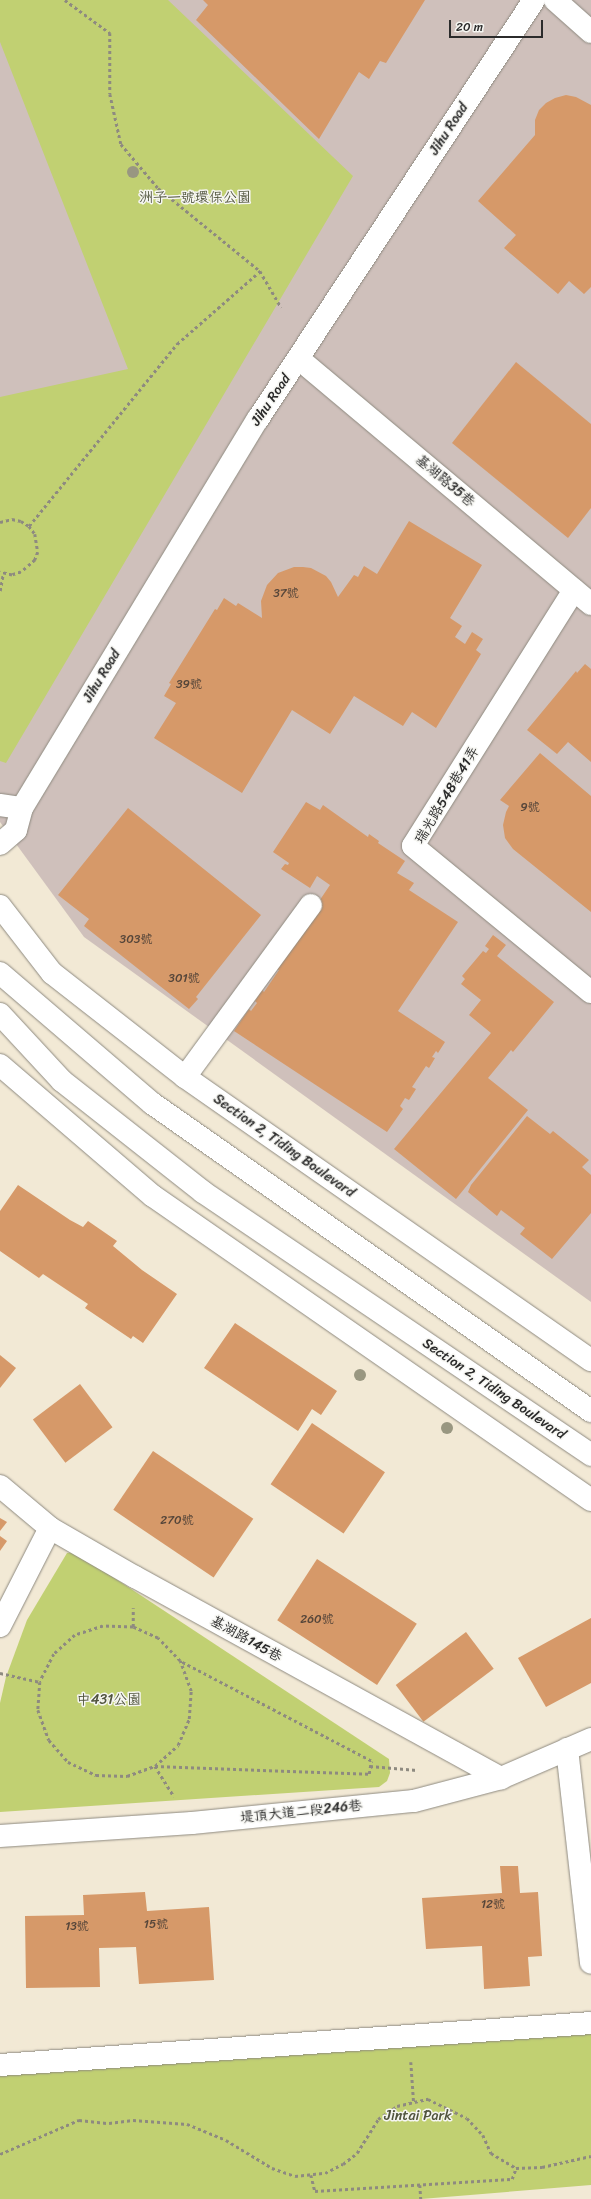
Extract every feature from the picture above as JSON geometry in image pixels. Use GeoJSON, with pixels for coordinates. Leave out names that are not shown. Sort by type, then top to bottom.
{"type":"FeatureCollection","features":[{"type":"Feature","properties":{"kind":"main road","name":"Jihu Road"},"geometry":{"type":"LineString","coordinates":[[0,844],[16,830],[22,808],[254,426],[534,0]]}},
{"type":"Feature","properties":{"kind":"main road"},"geometry":{"type":"LineString","coordinates":[[555,0],[591,32]]}},
{"type":"Feature","properties":{"kind":"main road","name":"基湖路35巷"},"geometry":{"type":"LineString","coordinates":[[299,359],[591,604]]}},
{"type":"Feature","properties":{"kind":"main road","name":"瑞光路548巷41弄"},"geometry":{"type":"LineString","coordinates":[[574,590],[413,846],[591,992]]}},
{"type":"Feature","properties":{"kind":"main road"},"geometry":{"type":"LineString","coordinates":[[0,805],[22,808]]}},
{"type":"Feature","properties":{"kind":"main road"},"geometry":{"type":"LineString","coordinates":[[185,1077],[311,905]]}},
{"type":"Feature","properties":{"kind":"main road","name":"Section 2, Tiding Boulevard"},"geometry":{"type":"LineString","coordinates":[[0,906],[52,973],[185,1077],[591,1360]]}},
{"type":"Feature","properties":{"kind":"main road"},"geometry":{"type":"LineString","coordinates":[[0,973],[154,1104],[591,1411]]}},
{"type":"Feature","properties":{"kind":"main road","name":"Section 2, Tiding Boulevard"},"geometry":{"type":"LineString","coordinates":[[0,1014],[62,1081],[203,1192],[591,1455]]}},
{"type":"Feature","properties":{"kind":"main road"},"geometry":{"type":"LineString","coordinates":[[0,1065],[153,1196],[591,1500]]}},
{"type":"Feature","properties":{"kind":"main road","name":"基湖路145巷"},"geometry":{"type":"LineString","coordinates":[[0,1486],[50,1528],[135,1577],[501,1778]]}},
{"type":"Feature","properties":{"kind":"main road"},"geometry":{"type":"LineString","coordinates":[[0,1626],[50,1528]]}},
{"type":"Feature","properties":{"kind":"main road","name":"堤頂大道二段246巷"},"geometry":{"type":"LineString","coordinates":[[0,1836],[192,1823],[414,1801],[501,1778],[591,1739]]}},
{"type":"Feature","properties":{"kind":"main road"},"geometry":{"type":"LineString","coordinates":[[567,1749],[591,1964]]}},
{"type":"Feature","properties":{"kind":"main road"},"geometry":{"type":"LineString","coordinates":[[0,2065],[591,2023]]}},
{"type":"Feature","properties":{"kind":"path"},"geometry":{"type":"LineString","coordinates":[[65,0],[110,33],[110,94],[121,144],[158,188],[260,271],[281,307]]}},
{"type":"Feature","properties":{"kind":"path"},"geometry":{"type":"LineString","coordinates":[[29,526],[177,344],[260,271]]}},
{"type":"Feature","properties":{"kind":"path"},"geometry":{"type":"LineString","coordinates":[[0,522],[12,519],[21,521],[29,526],[38,542],[38,552],[35,560],[21,572],[12,575],[2,573],[0,591]]}},
{"type":"Feature","properties":{"kind":"path"},"geometry":{"type":"LineString","coordinates":[[103,1626],[132,1626],[158,1638],[180,1661],[371,1761],[369,1774],[155,1766],[127,1776],[96,1775],[68,1762],[49,1740],[38,1710],[40,1682],[54,1654],[75,1635],[103,1626]]}},
{"type":"Feature","properties":{"kind":"path"},"geometry":{"type":"LineString","coordinates":[[155,1766],[178,1744],[190,1718],[190,1690],[180,1661]]}},
{"type":"Feature","properties":{"kind":"path"},"geometry":{"type":"LineString","coordinates":[[0,1673],[40,1682]]}},
{"type":"Feature","properties":{"kind":"path"},"geometry":{"type":"LineString","coordinates":[[155,1766],[192,1823]]}},
{"type":"Feature","properties":{"kind":"path"},"geometry":{"type":"LineString","coordinates":[[406,2036],[411,2062],[414,2101]]}},
{"type":"Feature","properties":{"kind":"path"},"geometry":{"type":"LineString","coordinates":[[0,2154],[79,2120],[109,2123],[133,2120],[153,2121],[187,2124],[226,2140],[272,2168],[295,2176],[310,2175],[325,2173],[343,2164],[357,2153],[378,2119],[397,2106],[428,2099],[467,2118],[483,2135],[491,2153],[516,2168],[542,2167],[591,2156]]}},
{"type":"Feature","properties":{"kind":"path"},"geometry":{"type":"LineString","coordinates":[[310,2175],[315,2191],[512,2179],[516,2168]]}},
{"type":"Feature","properties":{"kind":"path"},"geometry":{"type":"LineString","coordinates":[[420,2185],[421,2199]]}},
{"type":"Feature","properties":{"kind":"shaded area"},"geometry":{"type":"Polygon","coordinates":[[[0,0],[591,0],[591,1302],[84,937],[0,822],[0,0]]]}},
{"type":"Feature","properties":{"kind":"green space","name":"洲子一號環保公園"},"geometry":{"type":"Polygon","coordinates":[[[0,0],[168,0],[353,176],[6,763],[0,761],[0,397],[128,369],[0,42],[0,0]]]}},
{"type":"Feature","properties":{"kind":"green space","name":"中431公園"},"geometry":{"type":"Polygon","coordinates":[[[75,1552],[389,1759],[390,1773],[387,1781],[379,1787],[0,1812],[0,1703],[6,1677],[27,1620],[67,1553],[75,1552]]]}},
{"type":"Feature","properties":{"kind":"green space","name":"Jintai Park"},"geometry":{"type":"Polygon","coordinates":[[[591,2022],[591,2185],[421,2199],[0,2199],[0,2058],[591,2022]]]}},
{"type":"Feature","properties":{"kind":"building"},"geometry":{"type":"Polygon","coordinates":[[[203,0],[425,0],[386,63],[380,61],[369,79],[359,72],[319,139],[196,20],[208,5],[203,0]]]}},
{"type":"Feature","properties":{"kind":"building"},"geometry":{"type":"Polygon","coordinates":[[[566,95],[576,97],[591,105],[591,287],[584,294],[569,281],[558,294],[504,248],[516,235],[478,201],[535,135],[535,120],[539,110],[546,103],[555,98],[566,95]]]}},
{"type":"Feature","properties":{"kind":"building"},"geometry":{"type":"Polygon","coordinates":[[[516,362],[591,424],[591,508],[568,538],[452,443],[516,362]]]}},
{"type":"Feature","properties":{"kind":"building"},"geometry":{"type":"Polygon","coordinates":[[[409,521],[482,565],[450,618],[462,626],[455,637],[465,644],[472,632],[483,639],[476,650],[481,654],[436,728],[412,712],[403,726],[354,696],[330,734],[292,710],[242,793],[154,738],[176,703],[164,696],[171,684],[169,683],[215,609],[217,610],[224,598],[236,606],[238,603],[262,618],[261,601],[267,585],[278,573],[294,567],[311,568],[326,576],[331,582],[338,597],[354,575],[358,577],[364,566],[377,574],[409,521]]]}},
{"type":"Feature","properties":{"kind":"building"},"geometry":{"type":"Polygon","coordinates":[[[585,664],[591,669],[591,762],[568,742],[557,754],[527,730],[576,671],[577,673],[585,664]]]}},
{"type":"Feature","properties":{"kind":"building"},"geometry":{"type":"Polygon","coordinates":[[[540,753],[591,796],[591,912],[513,849],[505,838],[503,825],[509,806],[500,800],[540,753]]]}},
{"type":"Feature","properties":{"kind":"building"},"geometry":{"type":"Polygon","coordinates":[[[306,802],[320,810],[323,805],[368,837],[369,834],[379,841],[378,843],[405,861],[397,873],[414,883],[409,890],[458,922],[398,1011],[445,1042],[438,1053],[436,1051],[432,1057],[435,1058],[429,1068],[426,1066],[412,1087],[416,1089],[409,1100],[405,1098],[400,1106],[403,1109],[387,1132],[234,1031],[249,1009],[251,1011],[257,1003],[255,1001],[262,990],[264,992],[279,970],[276,969],[300,936],[297,934],[330,885],[317,876],[310,888],[281,869],[285,864],[288,865],[289,863],[273,852],[306,802]]]}},
{"type":"Feature","properties":{"kind":"building"},"geometry":{"type":"Polygon","coordinates":[[[128,808],[261,915],[196,997],[198,999],[189,1009],[84,926],[89,919],[58,895],[128,808]]]}},
{"type":"Feature","properties":{"kind":"building"},"geometry":{"type":"Polygon","coordinates":[[[493,935],[506,945],[497,956],[554,1002],[513,1052],[511,1050],[488,1078],[528,1110],[456,1199],[394,1149],[491,1033],[469,1015],[481,1000],[461,984],[465,979],[462,976],[483,951],[486,953],[489,949],[485,946],[493,935]]]}},
{"type":"Feature","properties":{"kind":"building"},"geometry":{"type":"Polygon","coordinates":[[[527,1116],[550,1134],[553,1131],[589,1160],[582,1167],[591,1175],[591,1213],[552,1259],[520,1234],[525,1228],[501,1210],[497,1216],[468,1192],[471,1185],[527,1116]]]}},
{"type":"Feature","properties":{"kind":"building"},"geometry":{"type":"Polygon","coordinates":[[[18,1185],[83,1227],[88,1221],[117,1241],[113,1246],[142,1270],[177,1294],[143,1343],[133,1336],[131,1339],[85,1308],[88,1304],[43,1274],[39,1278],[0,1251],[0,1211],[18,1185]]]}},
{"type":"Feature","properties":{"kind":"building"},"geometry":{"type":"Polygon","coordinates":[[[235,1323],[337,1391],[321,1415],[312,1409],[298,1431],[204,1368],[235,1323]]]}},
{"type":"Feature","properties":{"kind":"building"},"geometry":{"type":"Polygon","coordinates":[[[0,1355],[16,1368],[0,1388],[0,1355]]]}},
{"type":"Feature","properties":{"kind":"building"},"geometry":{"type":"Polygon","coordinates":[[[80,1384],[112,1427],[65,1463],[33,1420],[80,1384]]]}},
{"type":"Feature","properties":{"kind":"building"},"geometry":{"type":"Polygon","coordinates":[[[312,1423],[385,1472],[344,1534],[271,1484],[312,1423]]]}},
{"type":"Feature","properties":{"kind":"building"},"geometry":{"type":"Polygon","coordinates":[[[153,1451],[253,1519],[214,1578],[113,1510],[153,1451]]]}},
{"type":"Feature","properties":{"kind":"building"},"geometry":{"type":"Polygon","coordinates":[[[0,1518],[7,1522],[0,1531],[0,1518]]]}},
{"type":"Feature","properties":{"kind":"building"},"geometry":{"type":"Polygon","coordinates":[[[0,1536],[7,1541],[0,1551],[0,1536]]]}},
{"type":"Feature","properties":{"kind":"building"},"geometry":{"type":"Polygon","coordinates":[[[317,1559],[417,1624],[377,1685],[277,1620],[317,1559]]]}},
{"type":"Feature","properties":{"kind":"building"},"geometry":{"type":"Polygon","coordinates":[[[591,1618],[591,1683],[546,1707],[518,1658],[591,1618]]]}},
{"type":"Feature","properties":{"kind":"building"},"geometry":{"type":"Polygon","coordinates":[[[466,1632],[494,1669],[423,1722],[396,1685],[466,1632]]]}},
{"type":"Feature","properties":{"kind":"building"},"geometry":{"type":"Polygon","coordinates":[[[500,1866],[518,1866],[520,1893],[538,1892],[542,1956],[528,1957],[530,1986],[484,1989],[482,1946],[426,1949],[422,1898],[502,1893],[500,1866]]]}},
{"type":"Feature","properties":{"kind":"building"},"geometry":{"type":"Polygon","coordinates":[[[145,1892],[147,1911],[209,1907],[214,1980],[139,1984],[136,1947],[99,1948],[100,1987],[26,1988],[25,1916],[84,1915],[83,1895],[145,1892]]]}}]}
